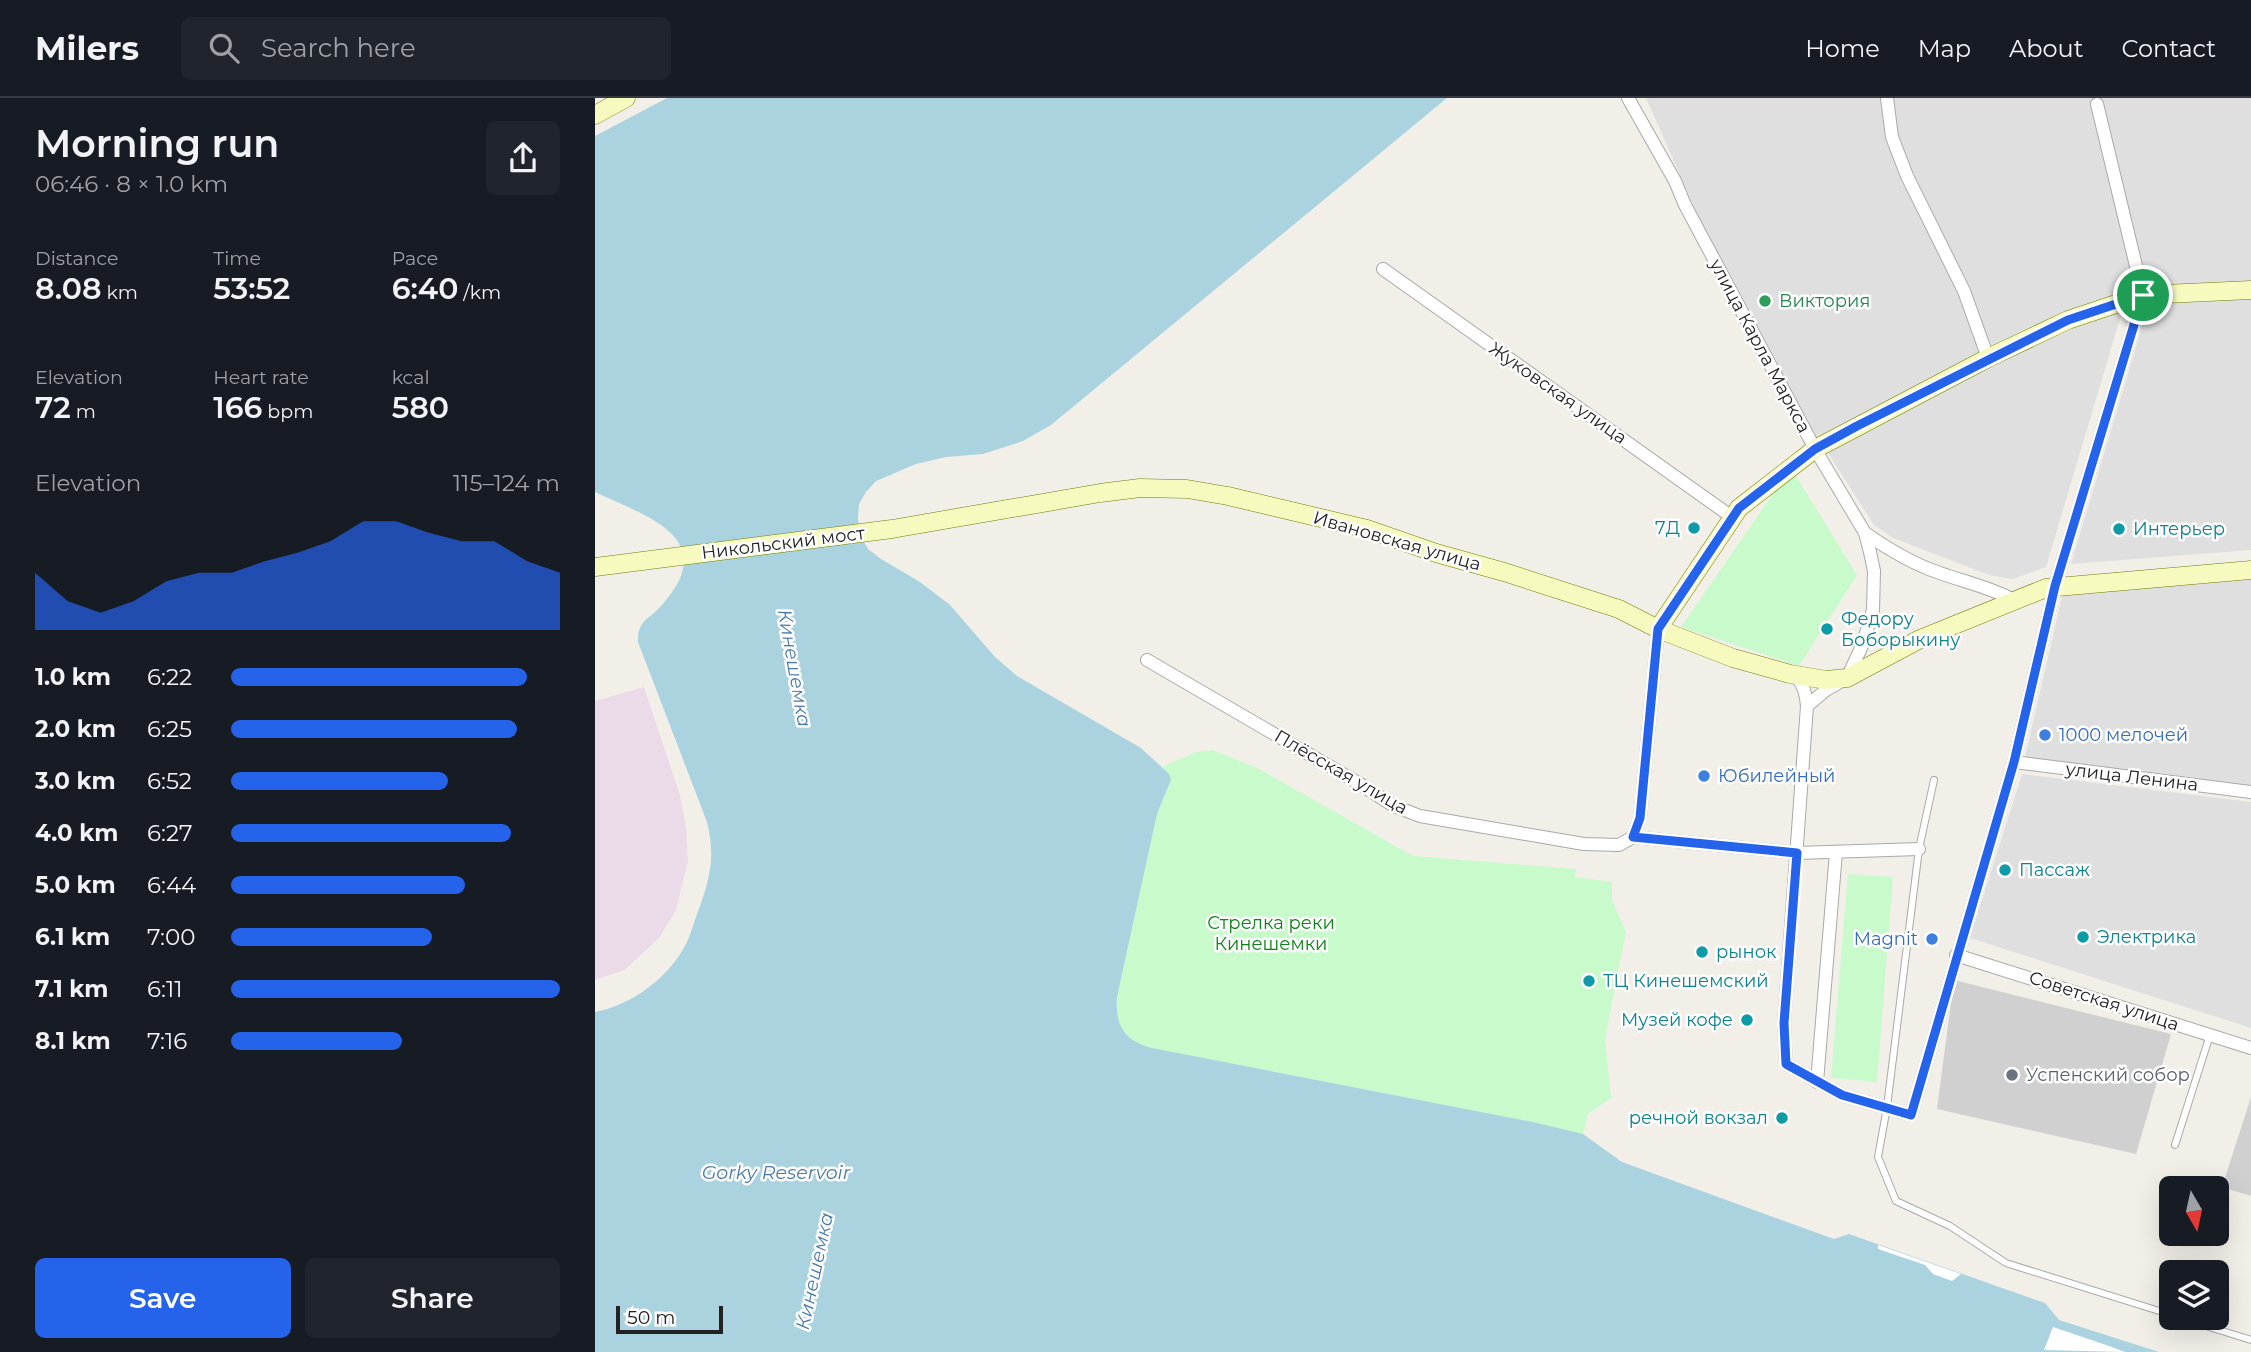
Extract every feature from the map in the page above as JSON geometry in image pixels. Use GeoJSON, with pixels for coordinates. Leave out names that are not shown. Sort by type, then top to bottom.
{"type":"FeatureCollection","features":[{"type":"Feature","properties":{"kind":"main road"},"geometry":{"type":"LineString","coordinates":[[595,115],[626,98]]}},
{"type":"Feature","properties":{"kind":"main road"},"geometry":{"type":"LineString","coordinates":[[1658,629],[1739,508],[1815,449],[1988,358],[2068,320],[2143,295],[2251,290]]}},
{"type":"Feature","properties":{"kind":"main road","name":"Ивановская улица"},"geometry":{"type":"LineString","coordinates":[[892,529],[1100,493],[1140,488],[1187,489],[1367,529],[1619,609],[1658,629],[1733,658],[1821,680],[1847,678]]}},
{"type":"Feature","properties":{"kind":"main road","name":"Никольский мост"},"geometry":{"type":"LineString","coordinates":[[595,567],[892,529]]}},
{"type":"Feature","properties":{"kind":"main road"},"geometry":{"type":"LineString","coordinates":[[1847,678],[1920,639],[2029,593],[2055,586],[2251,569]]}},
{"type":"Feature","properties":{"kind":"street","name":"улица Карла Маркса"},"geometry":{"type":"LineString","coordinates":[[1628,98],[1675,181],[1685,205],[1815,449],[1865,533],[1874,571],[1873,610],[1847,678]]}},
{"type":"Feature","properties":{"kind":"street"},"geometry":{"type":"LineString","coordinates":[[1887,98],[1892,138],[1907,176],[1964,291],[1988,358]]}},
{"type":"Feature","properties":{"kind":"street"},"geometry":{"type":"LineString","coordinates":[[1790,674],[1800,681],[1807,706],[1784,1023],[1786,1064],[1842,1095],[1911,1115],[2014,762],[2055,586],[2143,295],[2097,104]]}},
{"type":"Feature","properties":{"kind":"street","name":"Жуковская улица"},"geometry":{"type":"LineString","coordinates":[[1383,269],[1732,517]]}},
{"type":"Feature","properties":{"kind":"street"},"geometry":{"type":"LineString","coordinates":[[1865,533],[1911,561],[1987,587],[2014,600]]}},
{"type":"Feature","properties":{"kind":"street"},"geometry":{"type":"LineString","coordinates":[[1633,837],[1640,818],[1658,629]]}},
{"type":"Feature","properties":{"kind":"street","name":"Плёсская улица"},"geometry":{"type":"LineString","coordinates":[[1147,660],[1394,806],[1420,817],[1584,844],[1619,845],[1633,837],[1797,853],[1919,849]]}},
{"type":"Feature","properties":{"kind":"street"},"geometry":{"type":"LineString","coordinates":[[1807,706],[1826,690],[1847,678]]}},
{"type":"Feature","properties":{"kind":"street","name":"улица Ленина"},"geometry":{"type":"LineString","coordinates":[[2014,762],[2251,792]]}},
{"type":"Feature","properties":{"kind":"street"},"geometry":{"type":"LineString","coordinates":[[1817,1082],[1836,852]]}},
{"type":"Feature","properties":{"kind":"street","name":"Советская улица"},"geometry":{"type":"LineString","coordinates":[[1956,955],[2251,1048]]}},
{"type":"Feature","properties":{"kind":"lane"},"geometry":{"type":"LineString","coordinates":[[1934,780],[1919,849],[1887,1107],[1878,1157],[1896,1201],[1950,1226],[2006,1263],[2159,1311]]}},
{"type":"Feature","properties":{"kind":"lane"},"geometry":{"type":"LineString","coordinates":[[2175,1145],[2210,1035]]}},
{"type":"Feature","properties":{"kind":"lane"},"geometry":{"type":"LineString","coordinates":[[2219,1330],[2251,1340]]}},
{"type":"Feature","properties":{"kind":"shaded area"},"geometry":{"type":"Polygon","coordinates":[[[1646,98],[2251,98],[2251,286],[2155,288],[1818,440],[1727,281],[1646,98]]]}},
{"type":"Feature","properties":{"kind":"shaded area"},"geometry":{"type":"Polygon","coordinates":[[[2251,296],[2251,550],[2071,564],[2150,300],[2251,296]]]}},
{"type":"Feature","properties":{"kind":"shaded area"},"geometry":{"type":"Polygon","coordinates":[[[2124,305],[2046,567],[2012,579],[1989,575],[1893,538],[1874,525],[1826,450],[1919,400],[2124,305]]]}},
{"type":"Feature","properties":{"kind":"shaded area"},"geometry":{"type":"Polygon","coordinates":[[[2251,573],[2251,786],[2025,757],[2064,588],[2251,573]]]}},
{"type":"Feature","properties":{"kind":"shaded area"},"geometry":{"type":"Polygon","coordinates":[[[644,687],[680,795],[686,827],[688,861],[676,910],[659,938],[624,970],[595,980],[595,701],[644,687]]]}},
{"type":"Feature","properties":{"kind":"shaded area"},"geometry":{"type":"Polygon","coordinates":[[[2022,774],[2251,802],[2251,1028],[1970,938],[2022,774]]]}},
{"type":"Feature","properties":{"kind":"shaded area"},"geometry":{"type":"Polygon","coordinates":[[[1954,980],[2171,1034],[2136,1154],[1937,1109],[1954,980]]]}},
{"type":"Feature","properties":{"kind":"shaded area"},"geometry":{"type":"Polygon","coordinates":[[[2251,1097],[2251,1196],[2229,1189],[2229,1176],[2226,1176],[2251,1097]]]}},
{"type":"Feature","properties":{"kind":"green space"},"geometry":{"type":"Polygon","coordinates":[[[1791,468],[1857,575],[1799,666],[1681,627],[1791,468]]]}},
{"type":"Feature","properties":{"kind":"green space","name":"Стрелка реки Кинешемки"},"geometry":{"type":"Polygon","coordinates":[[[1213,750],[1257,768],[1413,856],[1576,869],[1575,877],[1612,882],[1612,900],[1626,932],[1605,1039],[1611,1098],[1588,1114],[1583,1134],[1152,1048],[1128,1036],[1120,1024],[1117,997],[1157,814],[1169,786],[1169,774],[1162,767],[1196,752],[1213,750]]]}},
{"type":"Feature","properties":{"kind":"green space"},"geometry":{"type":"Polygon","coordinates":[[[1848,874],[1893,877],[1877,1082],[1831,1078],[1848,874]]]}},
{"type":"Feature","properties":{"kind":"water"},"geometry":{"type":"Polygon","coordinates":[[[667,98],[1447,98],[1051,425],[1023,441],[983,454],[946,457],[916,464],[876,481],[859,504],[860,535],[868,549],[950,605],[995,657],[1017,676],[1141,748],[1169,774],[1171,780],[1157,814],[1117,997],[1118,1016],[1123,1030],[1134,1041],[1152,1048],[1583,1134],[1622,1162],[1834,1239],[1849,1234],[2045,1303],[2059,1320],[2159,1352],[595,1352],[595,1012],[623,1003],[649,988],[680,955],[704,895],[711,855],[707,822],[638,642],[642,624],[663,604],[679,581],[684,562],[680,545],[654,520],[595,492],[595,136],[667,98]]]}},
{"type":"Feature","properties":{"kind":"pier"},"geometry":{"type":"Polygon","coordinates":[[[1878,1245],[1961,1274],[1952,1281],[1933,1274],[1925,1265],[1878,1249],[1878,1245]]]}},
{"type":"Feature","properties":{"kind":"pier"},"geometry":{"type":"Polygon","coordinates":[[[2053,1327],[2109,1346],[2125,1352],[2044,1350],[2053,1327]]]}},
{"type":"Feature","properties":{"kind":"place","name":"Виктория"},"geometry":{"type":"Point","coordinates":[1765,301]}},
{"type":"Feature","properties":{"kind":"place","name":"7Д"},"geometry":{"type":"Point","coordinates":[1694,528]}},
{"type":"Feature","properties":{"kind":"place","name":"Интерьер"},"geometry":{"type":"Point","coordinates":[2119,529]}},
{"type":"Feature","properties":{"kind":"place","name":"Федору Боборыкину"},"geometry":{"type":"Point","coordinates":[1827,629]}},
{"type":"Feature","properties":{"kind":"place","name":"1000 мелочей"},"geometry":{"type":"Point","coordinates":[2045,735]}},
{"type":"Feature","properties":{"kind":"place","name":"Юбилейный"},"geometry":{"type":"Point","coordinates":[1704,776]}},
{"type":"Feature","properties":{"kind":"place","name":"Пассаж"},"geometry":{"type":"Point","coordinates":[2005,870]}},
{"type":"Feature","properties":{"kind":"place","name":"Электрика"},"geometry":{"type":"Point","coordinates":[2083,937]}},
{"type":"Feature","properties":{"kind":"place","name":"Magnit"},"geometry":{"type":"Point","coordinates":[1932,939]}},
{"type":"Feature","properties":{"kind":"place","name":"рынок"},"geometry":{"type":"Point","coordinates":[1702,952]}},
{"type":"Feature","properties":{"kind":"place","name":"ТЦ Кинешемский"},"geometry":{"type":"Point","coordinates":[1589,981]}},
{"type":"Feature","properties":{"kind":"place","name":"Музей кофе"},"geometry":{"type":"Point","coordinates":[1747,1020]}},
{"type":"Feature","properties":{"kind":"place","name":"Успенский собор"},"geometry":{"type":"Point","coordinates":[2012,1075]}},
{"type":"Feature","properties":{"kind":"place","name":"речной вокзал"},"geometry":{"type":"Point","coordinates":[1782,1118]}},
{"type":"Feature","properties":{"kind":"route"},"geometry":{"type":"LineString","coordinates":[[2143,295],[2055,586],[2014,762],[1911,1115],[1842,1095],[1786,1064],[1784,1023],[1797,853],[1633,837],[1640,818],[1658,629],[1739,508],[1815,449],[1988,358],[2068,320],[2143,295]]}},
{"type":"Feature","properties":{"kind":"water label","name":"Кинешемка"},"geometry":{"type":"Point","coordinates":[795,668]}},
{"type":"Feature","properties":{"kind":"water label","name":"Gorky Reservoir"},"geometry":{"type":"Point","coordinates":[776,1172]}},
{"type":"Feature","properties":{"kind":"water label","name":"Кинешемка"},"geometry":{"type":"Point","coordinates":[814,1271]}}]}
